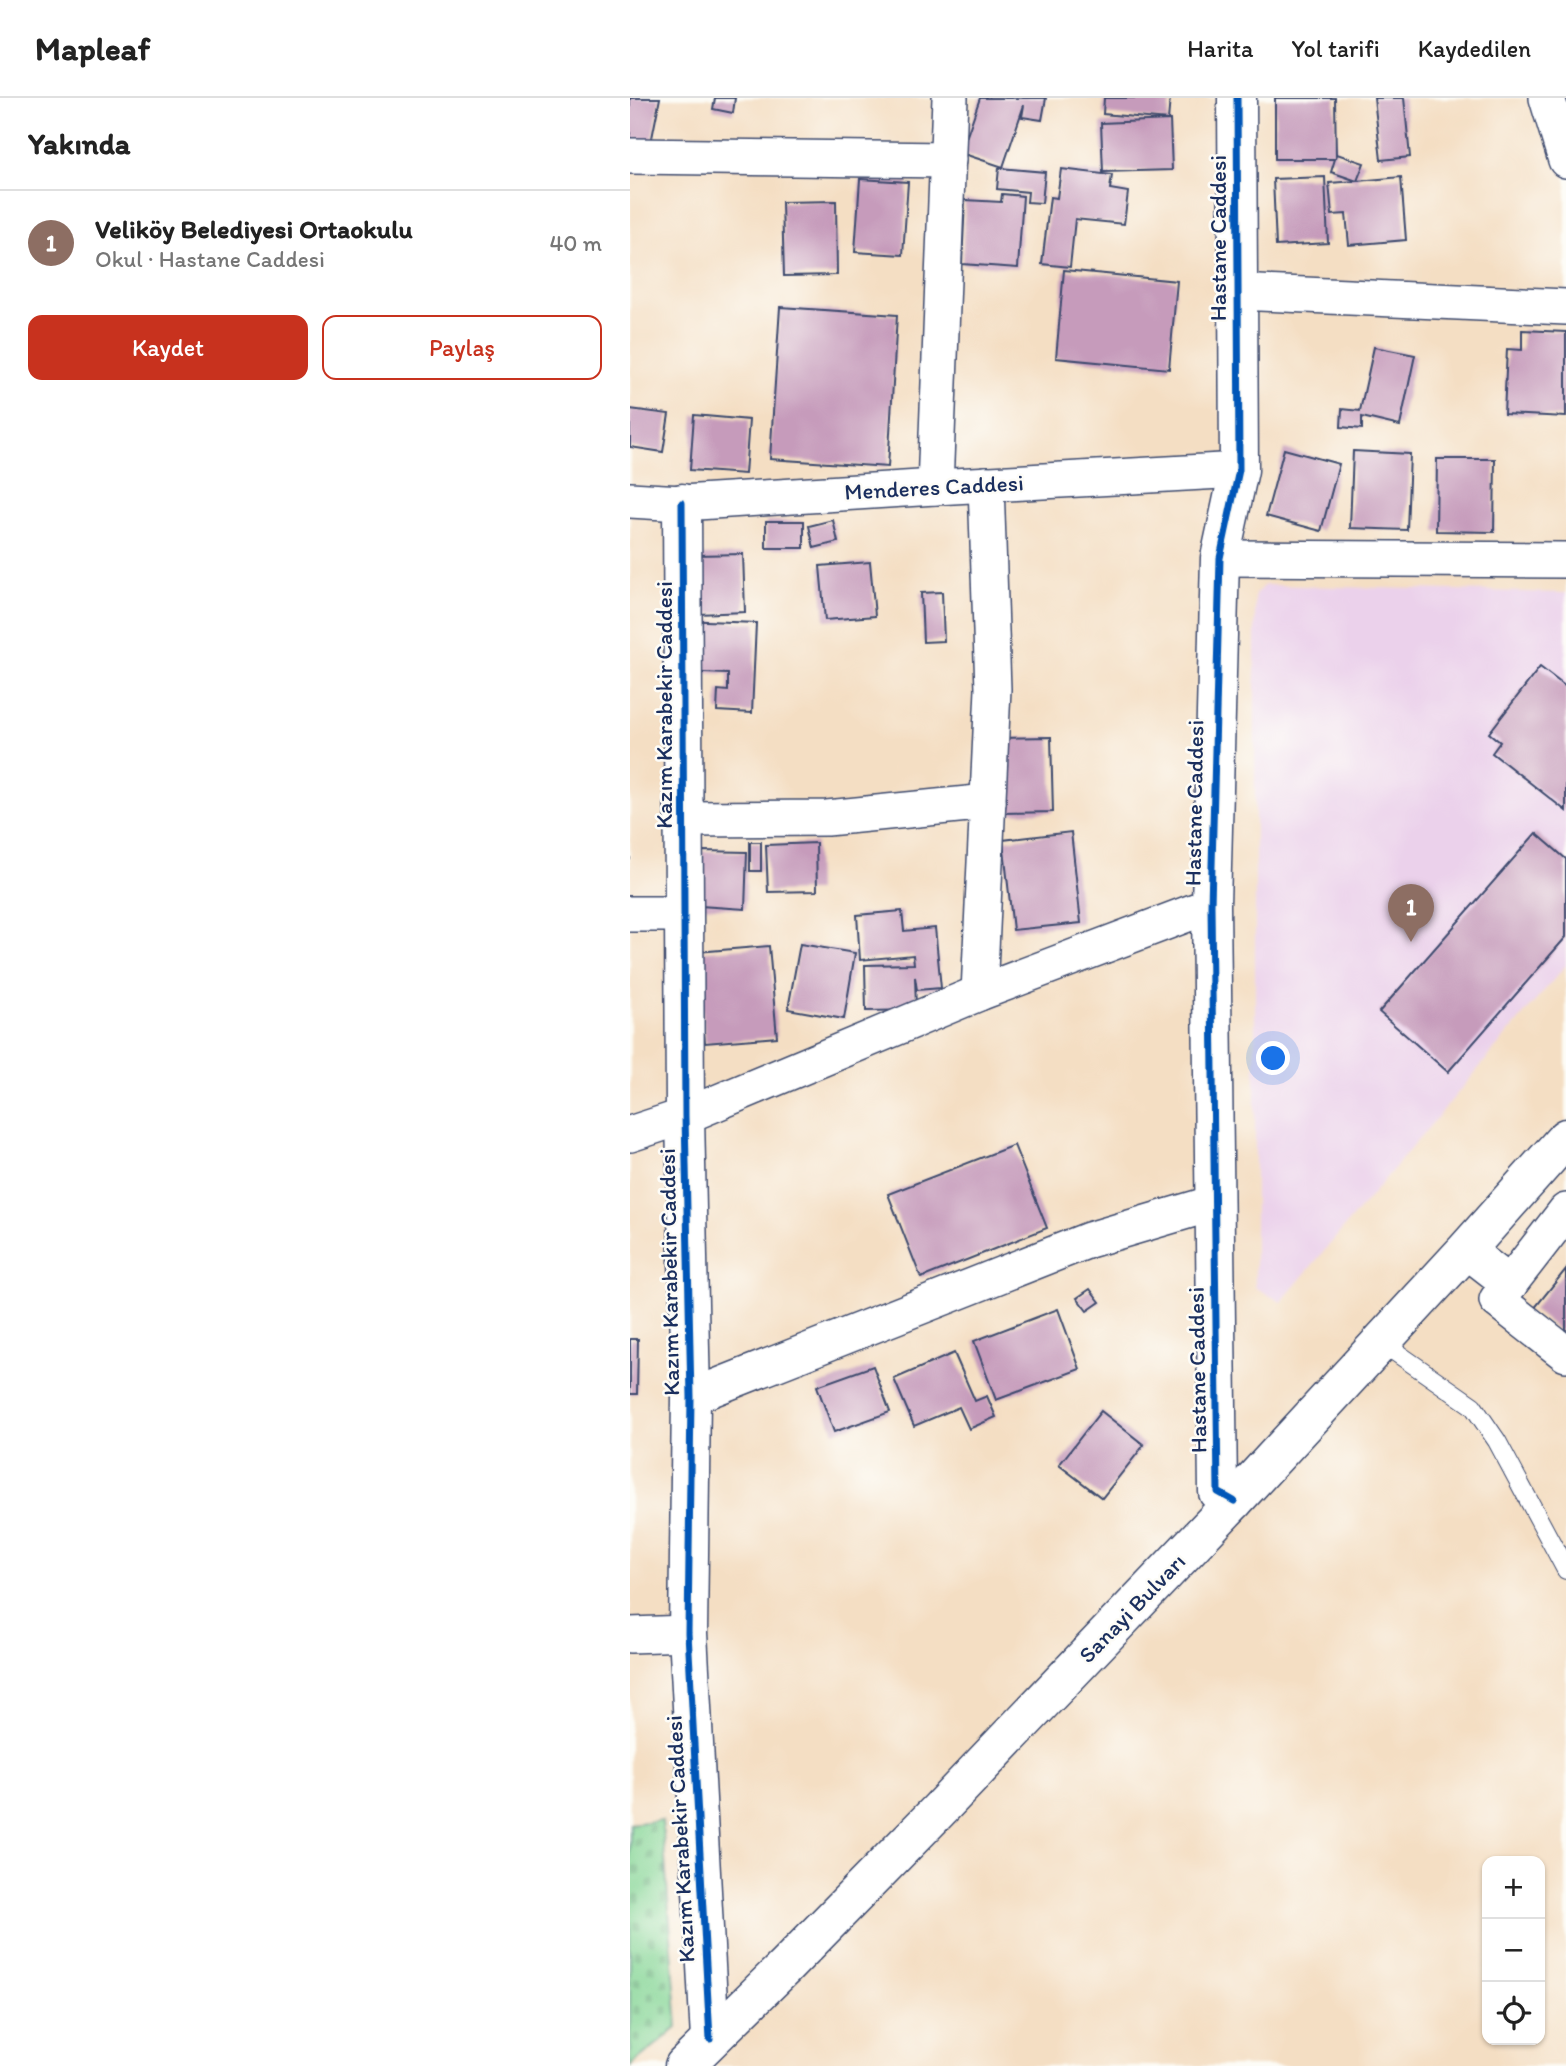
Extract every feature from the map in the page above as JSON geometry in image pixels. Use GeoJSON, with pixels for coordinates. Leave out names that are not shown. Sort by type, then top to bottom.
{"type":"FeatureCollection","features":[{"type":"Feature","properties":{"kind":"street"},"geometry":{"type":"LineString","coordinates":[[935,486],[950,98]]}},
{"type":"Feature","properties":{"kind":"street","name":"Hastane Caddesi"},"geometry":{"type":"LineString","coordinates":[[1234,1501],[1218,1492],[1211,905],[1220,558],[1238,470],[1237,98]]}},
{"type":"Feature","properties":{"kind":"street"},"geometry":{"type":"LineString","coordinates":[[1547,98],[1566,160]]}},
{"type":"Feature","properties":{"kind":"street"},"geometry":{"type":"LineString","coordinates":[[630,156],[948,160]]}},
{"type":"Feature","properties":{"kind":"street"},"geometry":{"type":"LineString","coordinates":[[1238,292],[1566,307]]}},
{"type":"Feature","properties":{"kind":"street","name":"Menderes Caddesi"},"geometry":{"type":"LineString","coordinates":[[630,500],[682,503],[1238,470]]}},
{"type":"Feature","properties":{"kind":"street"},"geometry":{"type":"LineString","coordinates":[[979,993],[993,689],[986,484]]}},
{"type":"Feature","properties":{"kind":"street","name":"Kazım Karabekir Caddesi"},"geometry":{"type":"LineString","coordinates":[[682,503],[685,1116],[691,1397],[688,1633],[710,2039]]}},
{"type":"Feature","properties":{"kind":"street"},"geometry":{"type":"LineString","coordinates":[[1220,558],[1566,560]]}},
{"type":"Feature","properties":{"kind":"street"},"geometry":{"type":"LineString","coordinates":[[684,819],[827,818],[988,802]]}},
{"type":"Feature","properties":{"kind":"street"},"geometry":{"type":"LineString","coordinates":[[630,1135],[685,1116],[979,993],[1211,905]]}},
{"type":"Feature","properties":{"kind":"street"},"geometry":{"type":"LineString","coordinates":[[630,914],[684,914]]}},
{"type":"Feature","properties":{"kind":"street","name":"Sanayi Bulvarı"},"geometry":{"type":"LineString","coordinates":[[684,2066],[938,1811],[1234,1501],[1566,1139]]}},
{"type":"Feature","properties":{"kind":"street"},"geometry":{"type":"LineString","coordinates":[[691,1397],[1089,1240],[1214,1203]]}},
{"type":"Feature","properties":{"kind":"street"},"geometry":{"type":"LineString","coordinates":[[1566,1211],[1497,1300],[1566,1354]]}},
{"type":"Feature","properties":{"kind":"street"},"geometry":{"type":"LineString","coordinates":[[1466,1250],[1510,1284]]}},
{"type":"Feature","properties":{"kind":"street"},"geometry":{"type":"LineString","coordinates":[[630,1636],[688,1633]]}},
{"type":"Feature","properties":{"kind":"lane"},"geometry":{"type":"LineString","coordinates":[[1381,1342],[1474,1406],[1497,1441],[1566,1570]]}},
{"type":"Feature","properties":{"kind":"shaded area"},"geometry":{"type":"Polygon","coordinates":[[[1265,585],[1566,593],[1566,965],[1281,1302],[1255,1287],[1255,594],[1265,585]]]}},
{"type":"Feature","properties":{"kind":"green space"},"geometry":{"type":"Polygon","coordinates":[[[662,1820],[678,2027],[630,2066],[630,1824],[662,1820]]]}},
{"type":"Feature","properties":{"kind":"building"},"geometry":{"type":"Polygon","coordinates":[[[630,98],[660,98],[651,143],[630,139],[630,98]]]}},
{"type":"Feature","properties":{"kind":"building"},"geometry":{"type":"Polygon","coordinates":[[[715,98],[735,98],[733,113],[713,109],[715,98]]]}},
{"type":"Feature","properties":{"kind":"building"},"geometry":{"type":"Polygon","coordinates":[[[980,98],[1046,98],[1042,120],[1022,117],[1024,105],[1003,167],[961,153],[980,98]]]}},
{"type":"Feature","properties":{"kind":"building"},"geometry":{"type":"Polygon","coordinates":[[[1104,98],[1170,98],[1168,120],[1103,114],[1104,98]]]}},
{"type":"Feature","properties":{"kind":"building"},"geometry":{"type":"Polygon","coordinates":[[[1275,98],[1335,98],[1336,158],[1337,154],[1364,163],[1357,181],[1331,172],[1335,159],[1275,159],[1275,98]]]}},
{"type":"Feature","properties":{"kind":"building"},"geometry":{"type":"Polygon","coordinates":[[[1374,98],[1404,98],[1410,157],[1381,160],[1374,98]]]}},
{"type":"Feature","properties":{"kind":"building"},"geometry":{"type":"Polygon","coordinates":[[[1170,120],[1172,170],[1103,172],[1101,123],[1170,120]]]}},
{"type":"Feature","properties":{"kind":"building"},"geometry":{"type":"Polygon","coordinates":[[[999,168],[1045,172],[1042,203],[1027,202],[1028,192],[997,189],[999,168]]]}},
{"type":"Feature","properties":{"kind":"building"},"geometry":{"type":"Polygon","coordinates":[[[1061,169],[1112,175],[1110,189],[1128,192],[1124,224],[1075,219],[1070,267],[1042,264],[1050,197],[1057,198],[1061,169]]]}},
{"type":"Feature","properties":{"kind":"building"},"geometry":{"type":"Polygon","coordinates":[[[1325,177],[1328,243],[1276,246],[1273,179],[1325,177]]]}},
{"type":"Feature","properties":{"kind":"building"},"geometry":{"type":"Polygon","coordinates":[[[1401,177],[1406,240],[1349,245],[1346,214],[1332,215],[1329,183],[1401,177]]]}},
{"type":"Feature","properties":{"kind":"building"},"geometry":{"type":"Polygon","coordinates":[[[860,179],[908,182],[903,255],[855,252],[860,179]]]}},
{"type":"Feature","properties":{"kind":"building"},"geometry":{"type":"Polygon","coordinates":[[[1002,194],[1023,196],[1018,268],[962,264],[965,200],[1001,202],[1002,194]]]}},
{"type":"Feature","properties":{"kind":"building"},"geometry":{"type":"Polygon","coordinates":[[[836,201],[837,275],[784,276],[782,202],[836,201]]]}},
{"type":"Feature","properties":{"kind":"building"},"geometry":{"type":"Polygon","coordinates":[[[1064,270],[1177,281],[1169,369],[1056,358],[1064,270]]]}},
{"type":"Feature","properties":{"kind":"building"},"geometry":{"type":"Polygon","coordinates":[[[780,307],[897,315],[888,467],[770,459],[780,307]]]}},
{"type":"Feature","properties":{"kind":"building"},"geometry":{"type":"Polygon","coordinates":[[[1522,330],[1566,332],[1566,417],[1504,414],[1507,349],[1522,350],[1522,330]]]}},
{"type":"Feature","properties":{"kind":"building"},"geometry":{"type":"Polygon","coordinates":[[[1374,347],[1415,355],[1400,426],[1362,417],[1362,429],[1341,427],[1342,409],[1360,411],[1374,347]]]}},
{"type":"Feature","properties":{"kind":"building"},"geometry":{"type":"Polygon","coordinates":[[[630,409],[669,414],[663,452],[630,447],[630,409]]]}},
{"type":"Feature","properties":{"kind":"building"},"geometry":{"type":"Polygon","coordinates":[[[694,415],[749,420],[745,474],[690,470],[694,415]]]}},
{"type":"Feature","properties":{"kind":"building"},"geometry":{"type":"Polygon","coordinates":[[[1284,449],[1339,464],[1321,531],[1266,516],[1284,449]]]}},
{"type":"Feature","properties":{"kind":"building"},"geometry":{"type":"Polygon","coordinates":[[[1353,451],[1410,454],[1407,530],[1350,528],[1353,451]]]}},
{"type":"Feature","properties":{"kind":"building"},"geometry":{"type":"Polygon","coordinates":[[[1437,459],[1495,459],[1494,532],[1436,531],[1437,459]]]}},
{"type":"Feature","properties":{"kind":"building"},"geometry":{"type":"Polygon","coordinates":[[[833,520],[838,542],[814,548],[809,526],[833,520]]]}},
{"type":"Feature","properties":{"kind":"building"},"geometry":{"type":"Polygon","coordinates":[[[766,521],[804,521],[804,548],[766,548],[766,521]]]}},
{"type":"Feature","properties":{"kind":"building"},"geometry":{"type":"Polygon","coordinates":[[[743,554],[745,612],[698,614],[696,555],[743,554]]]}},
{"type":"Feature","properties":{"kind":"building"},"geometry":{"type":"Polygon","coordinates":[[[870,562],[875,616],[825,620],[820,566],[870,562]]]}},
{"type":"Feature","properties":{"kind":"building"},"geometry":{"type":"Polygon","coordinates":[[[942,592],[944,641],[923,642],[921,593],[942,592]]]}},
{"type":"Feature","properties":{"kind":"building"},"geometry":{"type":"Polygon","coordinates":[[[681,620],[756,623],[752,713],[717,711],[718,690],[728,691],[728,674],[680,672],[681,620]]]}},
{"type":"Feature","properties":{"kind":"building"},"geometry":{"type":"Polygon","coordinates":[[[1540,667],[1566,687],[1566,811],[1492,753],[1500,742],[1489,733],[1540,667]]]}},
{"type":"Feature","properties":{"kind":"building"},"geometry":{"type":"Polygon","coordinates":[[[1051,737],[1053,812],[1003,813],[1001,738],[1051,737]]]}},
{"type":"Feature","properties":{"kind":"building"},"geometry":{"type":"Polygon","coordinates":[[[1071,832],[1081,923],[1013,930],[1003,840],[1071,832]]]}},
{"type":"Feature","properties":{"kind":"building"},"geometry":{"type":"Polygon","coordinates":[[[1536,833],[1566,859],[1566,937],[1448,1072],[1379,1012],[1536,833]]]}},
{"type":"Feature","properties":{"kind":"building"},"geometry":{"type":"Polygon","coordinates":[[[750,842],[761,842],[761,871],[750,871],[750,842]]]}},
{"type":"Feature","properties":{"kind":"building"},"geometry":{"type":"Polygon","coordinates":[[[816,843],[817,891],[768,892],[766,845],[816,843]]]}},
{"type":"Feature","properties":{"kind":"building"},"geometry":{"type":"Polygon","coordinates":[[[702,851],[747,852],[745,909],[700,906],[702,851]]]}},
{"type":"Feature","properties":{"kind":"building"},"geometry":{"type":"Polygon","coordinates":[[[902,911],[904,931],[935,928],[941,988],[917,990],[915,977],[916,1010],[866,1011],[865,965],[914,964],[913,955],[860,960],[857,915],[902,911]]]}},
{"type":"Feature","properties":{"kind":"building"},"geometry":{"type":"Polygon","coordinates":[[[800,944],[855,953],[844,1019],[788,1009],[800,944]]]}},
{"type":"Feature","properties":{"kind":"building"},"geometry":{"type":"Polygon","coordinates":[[[769,946],[777,1037],[705,1043],[697,952],[769,946]]]}},
{"type":"Feature","properties":{"kind":"building"},"geometry":{"type":"Polygon","coordinates":[[[1014,1145],[1047,1228],[921,1278],[888,1194],[1014,1145]]]}},
{"type":"Feature","properties":{"kind":"building"},"geometry":{"type":"Polygon","coordinates":[[[1566,1269],[1566,1336],[1533,1310],[1566,1269]]]}},
{"type":"Feature","properties":{"kind":"building"},"geometry":{"type":"Polygon","coordinates":[[[1090,1289],[1100,1302],[1087,1311],[1077,1298],[1090,1289]]]}},
{"type":"Feature","properties":{"kind":"building"},"geometry":{"type":"Polygon","coordinates":[[[1058,1309],[1080,1369],[996,1400],[974,1341],[1058,1309]]]}},
{"type":"Feature","properties":{"kind":"building"},"geometry":{"type":"Polygon","coordinates":[[[630,1339],[638,1339],[637,1394],[630,1394],[630,1339]]]}},
{"type":"Feature","properties":{"kind":"building"},"geometry":{"type":"Polygon","coordinates":[[[954,1353],[975,1401],[987,1396],[996,1417],[969,1429],[959,1407],[914,1426],[894,1379],[954,1353]]]}},
{"type":"Feature","properties":{"kind":"building"},"geometry":{"type":"Polygon","coordinates":[[[873,1366],[890,1412],[834,1432],[817,1386],[873,1366]]]}},
{"type":"Feature","properties":{"kind":"building"},"geometry":{"type":"Polygon","coordinates":[[[1101,1411],[1144,1445],[1102,1498],[1059,1465],[1101,1411]]]}},
{"type":"Feature","properties":{"kind":"cycle path"},"geometry":{"type":"LineString","coordinates":[[1234,1501],[1218,1492],[1211,905],[1220,558],[1239,470],[1237,98]]}},
{"type":"Feature","properties":{"kind":"cycle path"},"geometry":{"type":"LineString","coordinates":[[682,503],[685,1116],[691,1397],[688,1633],[710,2039]]}},
{"type":"Feature","properties":{"kind":"place","name":"Veliköy Belediyesi Ortaokulu"},"geometry":{"type":"Point","coordinates":[1411,942]}}]}
